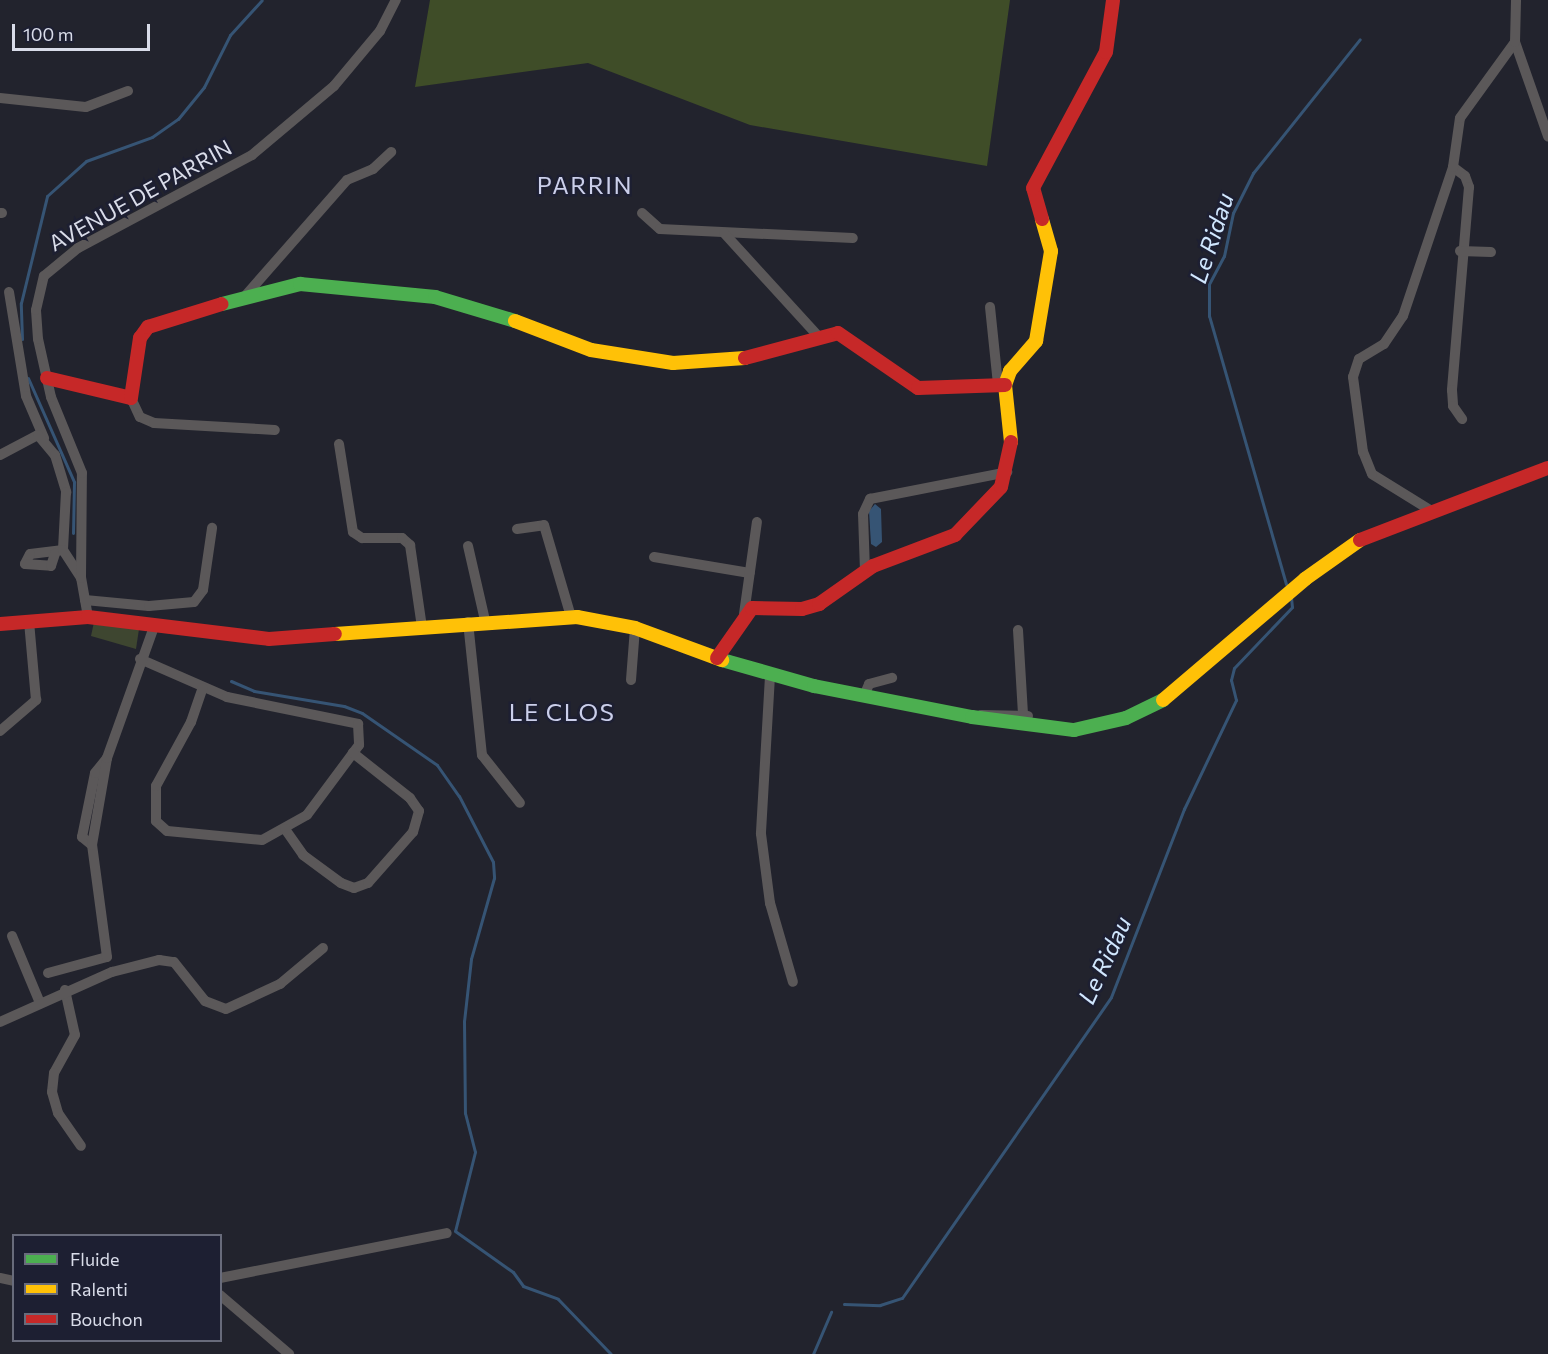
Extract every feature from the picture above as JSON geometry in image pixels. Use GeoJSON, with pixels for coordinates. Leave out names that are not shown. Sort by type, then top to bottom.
{"type":"FeatureCollection","features":[{"type":"Feature","properties":{"kind":"street","name":"AVENUE DE PARRIN"},"geometry":{"type":"LineString","coordinates":[[88,617],[81,578],[82,473],[47,378],[35,318],[41,282],[53,265],[252,156],[334,86],[380,32],[396,0]]}},
{"type":"Feature","properties":{"kind":"street"},"geometry":{"type":"LineString","coordinates":[[1001,385],[1036,341],[1051,251],[1033,188],[1106,52],[1113,0]]}},
{"type":"Feature","properties":{"kind":"street"},"geometry":{"type":"LineString","coordinates":[[1516,0],[1515,42],[1546,117],[1548,136]]}},
{"type":"Feature","properties":{"kind":"street"},"geometry":{"type":"LineString","coordinates":[[1430,510],[1372,474],[1363,452],[1353,377],[1359,359],[1384,344],[1399,326],[1453,167],[1460,118],[1515,42]]}},
{"type":"Feature","properties":{"kind":"street"},"geometry":{"type":"LineString","coordinates":[[0,98],[86,107],[128,91]]}},
{"type":"Feature","properties":{"kind":"street"},"geometry":{"type":"LineString","coordinates":[[246,295],[347,180],[373,169],[391,152]]}},
{"type":"Feature","properties":{"kind":"street"},"geometry":{"type":"LineString","coordinates":[[1453,167],[1468,183],[1460,251],[1452,399],[1462,419]]}},
{"type":"Feature","properties":{"kind":"street"},"geometry":{"type":"LineString","coordinates":[[642,213],[655,228],[853,238]]}},
{"type":"Feature","properties":{"kind":"street"},"geometry":{"type":"LineString","coordinates":[[724,233],[818,336]]}},
{"type":"Feature","properties":{"kind":"street"},"geometry":{"type":"LineString","coordinates":[[1460,251],[1491,252]]}},
{"type":"Feature","properties":{"kind":"street"},"geometry":{"type":"LineString","coordinates":[[275,430],[154,423],[140,417],[131,399],[145,329],[246,295],[300,284],[413,292],[473,305],[591,350],[673,363],[727,363],[818,336],[838,333],[851,338],[904,380],[923,389],[1001,385]]}},
{"type":"Feature","properties":{"kind":"street"},"geometry":{"type":"LineString","coordinates":[[9,292],[26,396],[44,438],[58,460],[66,492],[59,552],[51,566],[29,567],[25,559],[30,554],[59,552]]}},
{"type":"Feature","properties":{"kind":"street"},"geometry":{"type":"LineString","coordinates":[[744,614],[757,606],[811,607],[865,572],[955,535],[995,495],[1007,472],[1011,437],[990,307]]}},
{"type":"Feature","properties":{"kind":"street"},"geometry":{"type":"LineString","coordinates":[[47,378],[131,399]]}},
{"type":"Feature","properties":{"kind":"street"},"geometry":{"type":"LineString","coordinates":[[0,455],[34,436],[44,438]]}},
{"type":"Feature","properties":{"kind":"street"},"geometry":{"type":"LineString","coordinates":[[339,444],[353,532],[363,538],[402,538],[410,545],[422,627]]}},
{"type":"Feature","properties":{"kind":"street"},"geometry":{"type":"LineString","coordinates":[[1465,499],[1548,468]]}},
{"type":"Feature","properties":{"kind":"street"},"geometry":{"type":"LineString","coordinates":[[865,572],[863,514],[870,499],[1007,472]]}},
{"type":"Feature","properties":{"kind":"street"},"geometry":{"type":"LineString","coordinates":[[0,624],[88,617],[269,639],[486,620],[572,617],[634,628],[770,676],[864,696],[1048,729],[1104,725],[1159,703],[1192,681],[1341,551],[1377,531],[1430,510],[1548,477]]}},
{"type":"Feature","properties":{"kind":"street"},"geometry":{"type":"LineString","coordinates":[[717,658],[744,614],[757,522]]}},
{"type":"Feature","properties":{"kind":"street"},"geometry":{"type":"LineString","coordinates":[[517,529],[544,525],[572,617]]}},
{"type":"Feature","properties":{"kind":"street"},"geometry":{"type":"LineString","coordinates":[[85,600],[149,606],[194,602],[203,590],[212,528]]}},
{"type":"Feature","properties":{"kind":"street"},"geometry":{"type":"LineString","coordinates":[[468,546],[486,620]]}},
{"type":"Feature","properties":{"kind":"street"},"geometry":{"type":"LineString","coordinates":[[59,552],[81,578]]}},
{"type":"Feature","properties":{"kind":"street"},"geometry":{"type":"LineString","coordinates":[[654,557],[750,573]]}},
{"type":"Feature","properties":{"kind":"street"},"geometry":{"type":"LineString","coordinates":[[0,731],[36,700],[30,622]]}},
{"type":"Feature","properties":{"kind":"street"},"geometry":{"type":"LineString","coordinates":[[468,622],[482,755],[520,803]]}},
{"type":"Feature","properties":{"kind":"street"},"geometry":{"type":"LineString","coordinates":[[48,973],[107,957],[92,845],[107,758],[140,659],[155,624]]}},
{"type":"Feature","properties":{"kind":"street"},"geometry":{"type":"LineString","coordinates":[[631,680],[634,628]]}},
{"type":"Feature","properties":{"kind":"street"},"geometry":{"type":"LineString","coordinates":[[1018,630],[1023,714]]}},
{"type":"Feature","properties":{"kind":"street"},"geometry":{"type":"LineString","coordinates":[[140,659],[202,688],[276,710],[358,724],[361,732],[353,753],[339,765],[311,811],[285,829],[250,842],[159,827],[154,808],[156,786],[191,722],[202,688]]}},
{"type":"Feature","properties":{"kind":"street"},"geometry":{"type":"LineString","coordinates":[[770,676],[761,834],[770,903],[793,982]]}},
{"type":"Feature","properties":{"kind":"street"},"geometry":{"type":"LineString","coordinates":[[864,696],[869,684],[892,678]]}},
{"type":"Feature","properties":{"kind":"street"},"geometry":{"type":"LineString","coordinates":[[972,717],[989,712],[1023,714],[1048,729]]}},
{"type":"Feature","properties":{"kind":"street"},"geometry":{"type":"LineString","coordinates":[[285,829],[303,855],[341,883],[354,888],[368,883],[417,826],[419,812],[411,798],[353,753]]}},
{"type":"Feature","properties":{"kind":"street"},"geometry":{"type":"LineString","coordinates":[[12,936],[40,1003]]}},
{"type":"Feature","properties":{"kind":"street"},"geometry":{"type":"LineString","coordinates":[[0,1022],[65,990],[112,972],[166,960],[179,967],[205,1001],[226,1009],[280,984],[323,948]]}},
{"type":"Feature","properties":{"kind":"street"},"geometry":{"type":"LineString","coordinates":[[65,990],[76,1028],[54,1073],[52,1092],[58,1113],[81,1146]]}},
{"type":"Feature","properties":{"kind":"street"},"geometry":{"type":"LineString","coordinates":[[222,1278],[447,1233]]}},
{"type":"Feature","properties":{"kind":"street"},"geometry":{"type":"LineString","coordinates":[[222,1296],[289,1354]]}},
{"type":"Feature","properties":{"kind":"green space"},"geometry":{"type":"Polygon","coordinates":[[[430,0],[1010,0],[987,166],[750,125],[588,63],[415,87],[430,0]]]}},
{"type":"Feature","properties":{"kind":"green space"},"geometry":{"type":"Polygon","coordinates":[[[94,622],[139,629],[136,649],[91,636],[94,622]]]}},
{"type":"Feature","properties":{"kind":"water"},"geometry":{"type":"Polygon","coordinates":[[[875,504],[881,509],[882,542],[876,547],[871,544],[869,511],[875,504]]]}},
{"type":"Feature","properties":{"kind":"waterway"},"geometry":{"type":"LineString","coordinates":[[22,339],[21,303],[47,196],[86,161],[152,137],[178,119],[204,87],[230,35],[262,0]]}},
{"type":"Feature","properties":{"kind":"waterway","name":"Le Ridau"},"geometry":{"type":"LineString","coordinates":[[1286,584],[1209,316],[1209,284],[1224,256],[1233,213],[1253,173],[1360,39]]}},
{"type":"Feature","properties":{"kind":"waterway"},"geometry":{"type":"LineString","coordinates":[[28,378],[74,482],[73,533]]}},
{"type":"Feature","properties":{"kind":"waterway","name":"Le Ridau"},"geometry":{"type":"LineString","coordinates":[[844,1304],[880,1305],[902,1298],[1111,997],[1184,809],[1236,700],[1231,680],[1234,668],[1292,607],[1291,597]]}},
{"type":"Feature","properties":{"kind":"waterway"},"geometry":{"type":"LineString","coordinates":[[231,681],[254,691],[344,706],[362,713],[437,765],[459,796],[493,862],[494,878],[471,959],[464,1021],[465,1113],[475,1152],[455,1231],[513,1272],[523,1286],[558,1299],[611,1354]]}},
{"type":"Feature","properties":{"kind":"waterway","name":"Le Ridau"},"geometry":{"type":"LineString","coordinates":[[813,1354],[831,1312]]}},
{"type":"Feature","properties":{"kind":"traffic: fast"},"geometry":{"type":"LineString","coordinates":[[222,304],[300,284],[435,297],[515,321]]}},
{"type":"Feature","properties":{"kind":"traffic: fast"},"geometry":{"type":"LineString","coordinates":[[722,660],[814,686],[972,717],[1074,730],[1126,718],[1163,700]]}},
{"type":"Feature","properties":{"kind":"traffic: slow"},"geometry":{"type":"LineString","coordinates":[[1011,442],[1005,385],[1010,371],[1036,341],[1051,251],[1042,219]]}},
{"type":"Feature","properties":{"kind":"traffic: slow"},"geometry":{"type":"LineString","coordinates":[[515,321],[591,350],[673,363],[745,358]]}},
{"type":"Feature","properties":{"kind":"traffic: slow"},"geometry":{"type":"LineString","coordinates":[[1163,700],[1305,579],[1360,540]]}},
{"type":"Feature","properties":{"kind":"traffic: slow"},"geometry":{"type":"LineString","coordinates":[[335,634],[577,617],[635,628],[722,660]]}},
{"type":"Feature","properties":{"kind":"traffic: jam"},"geometry":{"type":"LineString","coordinates":[[1042,219],[1033,188],[1106,52],[1113,0]]}},
{"type":"Feature","properties":{"kind":"traffic: jam"},"geometry":{"type":"LineString","coordinates":[[47,378],[131,398],[140,338],[148,327],[222,304]]}},
{"type":"Feature","properties":{"kind":"traffic: jam"},"geometry":{"type":"LineString","coordinates":[[745,358],[838,333],[918,388],[1005,385]]}},
{"type":"Feature","properties":{"kind":"traffic: jam"},"geometry":{"type":"LineString","coordinates":[[717,658],[752,608],[802,609],[819,604],[873,566],[955,535],[1001,487],[1011,442]]}},
{"type":"Feature","properties":{"kind":"traffic: jam"},"geometry":{"type":"LineString","coordinates":[[1360,540],[1548,468]]}},
{"type":"Feature","properties":{"kind":"traffic: jam"},"geometry":{"type":"LineString","coordinates":[[0,624],[88,617],[269,639],[335,634]]}},
{"type":"Feature","properties":{"kind":"district","name":"PARRIN"},"geometry":{"type":"Point","coordinates":[585,185]}},
{"type":"Feature","properties":{"kind":"district","name":"LE CLOS"},"geometry":{"type":"Point","coordinates":[562,712]}}]}
